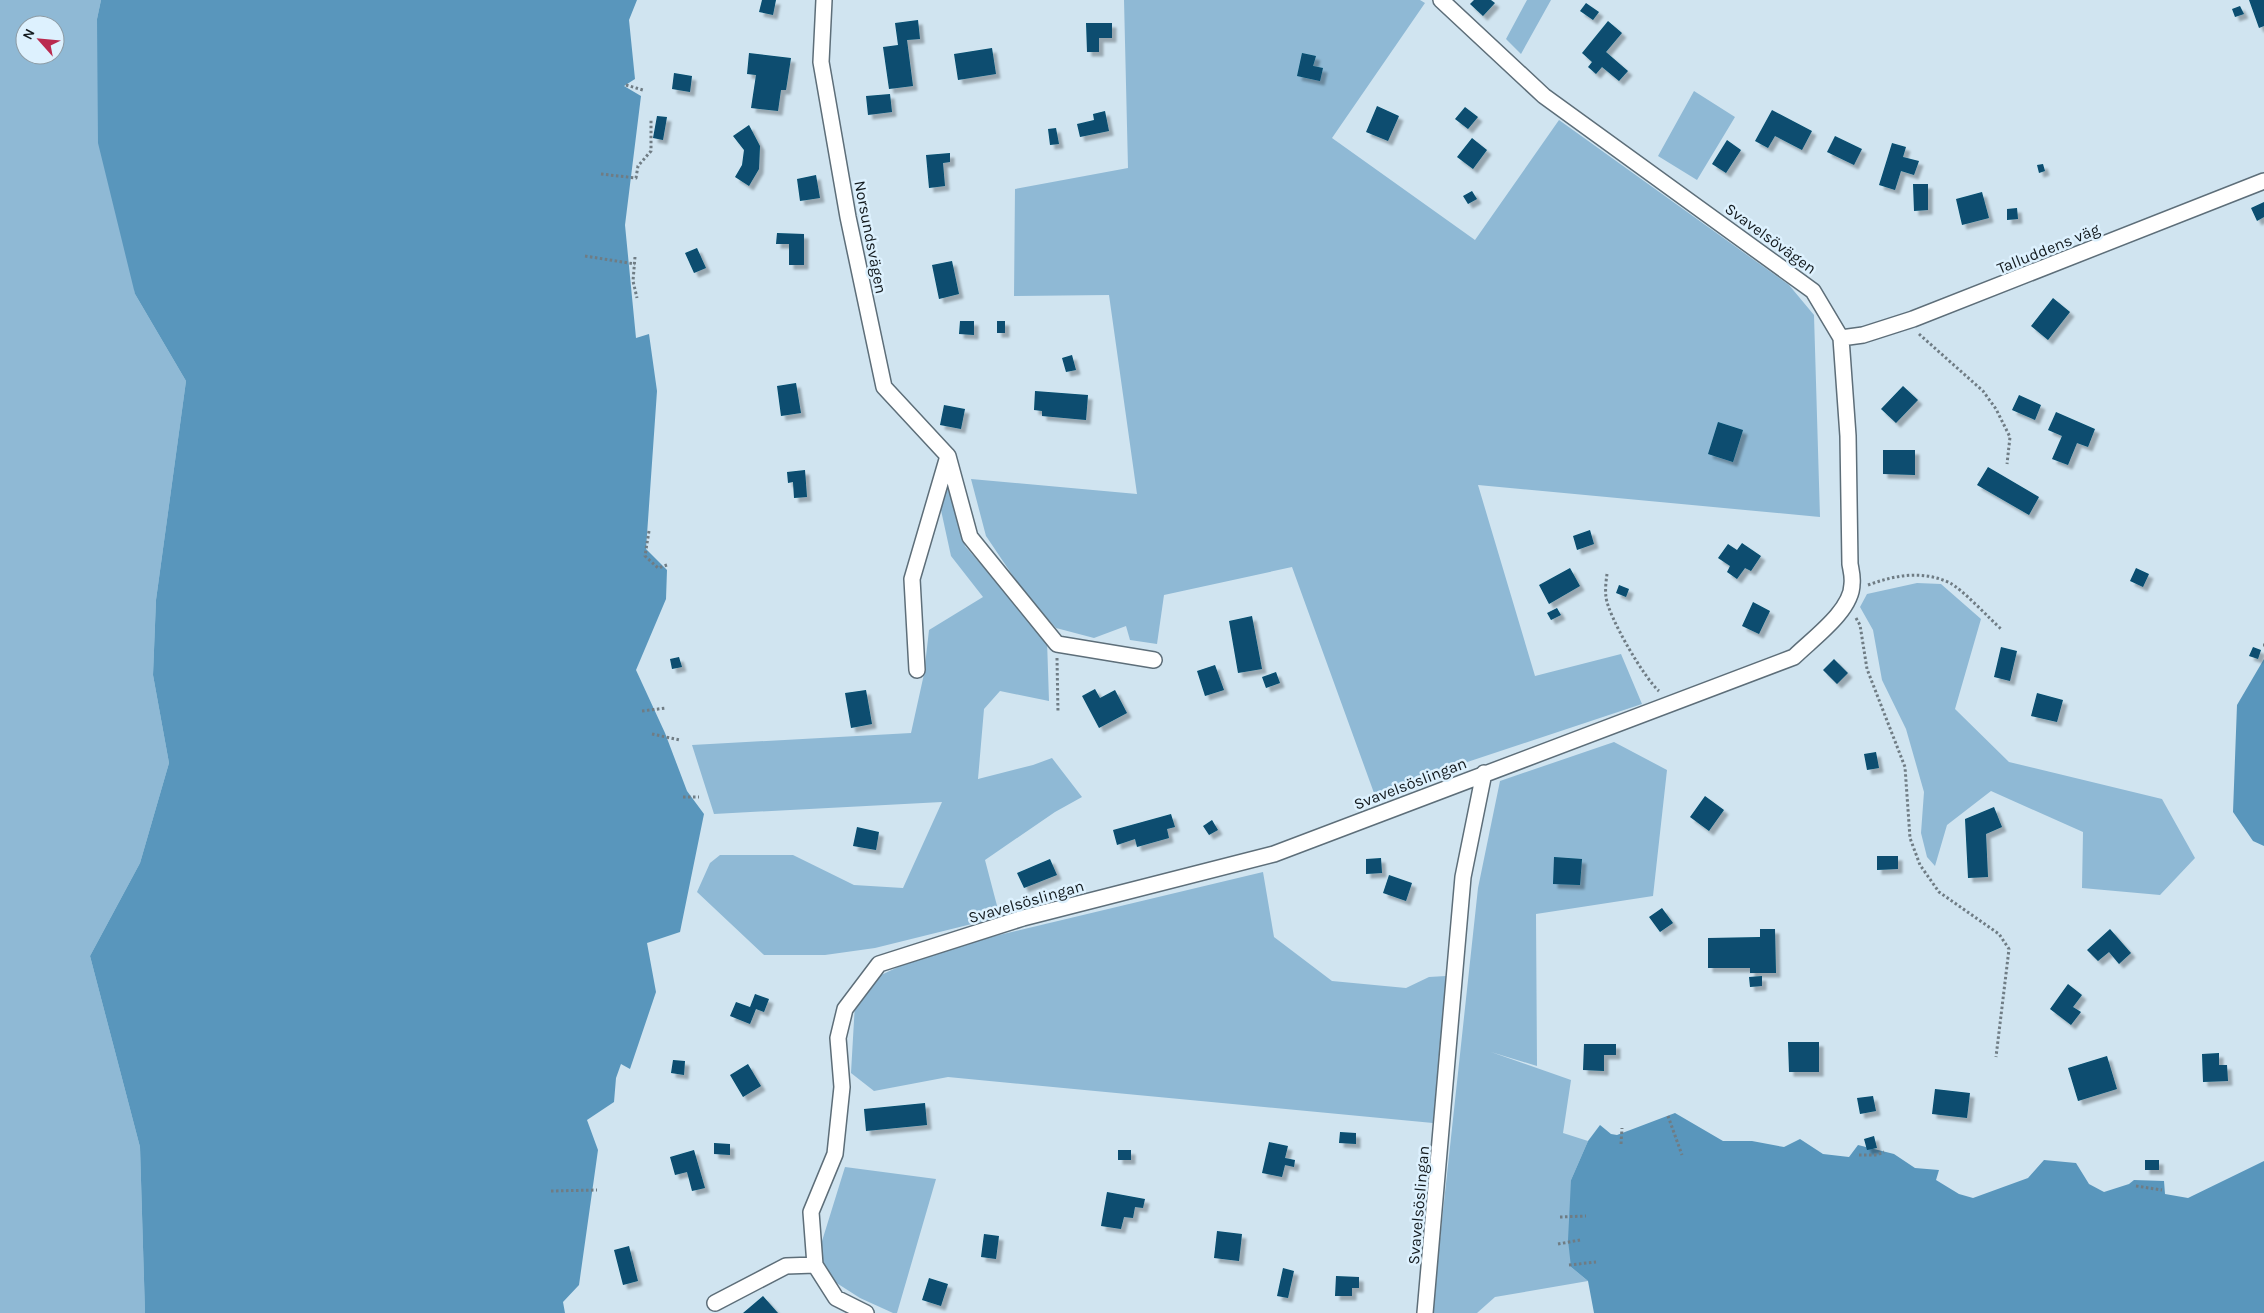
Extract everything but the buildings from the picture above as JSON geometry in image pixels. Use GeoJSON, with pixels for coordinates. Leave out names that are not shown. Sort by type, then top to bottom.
{"type":"FeatureCollection","features":[{"type":"Feature","properties":{"kind":"street","name":"Norsundsvägen"},"geometry":{"type":"LineString","coordinates":[[824,0],[821,62],[848,217],[884,387],[948,456],[970,537],[1057,644]]}},
{"type":"Feature","properties":{"kind":"street","name":"Svavelsövägen"},"geometry":{"type":"LineString","coordinates":[[1441,0],[1544,96],[1813,291],[1842,338],[1848,436],[1852,585],[1847,602],[1834,619]]}},
{"type":"Feature","properties":{"kind":"street","name":"Talluddens väg"},"geometry":{"type":"LineString","coordinates":[[1842,338],[1863,335],[1913,320],[2264,181]]}},
{"type":"Feature","properties":{"kind":"street"},"geometry":{"type":"LineString","coordinates":[[917,670],[912,579],[948,456]]}},
{"type":"Feature","properties":{"kind":"street","name":"Svavelsöslingan"},"geometry":{"type":"LineString","coordinates":[[866,1313],[836,1298],[815,1265],[811,1212],[835,1154],[842,1087],[838,1038],[845,1009],[878,964],[1023,918],[1274,854],[1794,657],[1834,619]]}},
{"type":"Feature","properties":{"kind":"street"},"geometry":{"type":"LineString","coordinates":[[1057,644],[1154,660]]}},
{"type":"Feature","properties":{"kind":"street","name":"Svavelsöslingan"},"geometry":{"type":"LineString","coordinates":[[1425,1313],[1462,877],[1484,773]]}},
{"type":"Feature","properties":{"kind":"street"},"geometry":{"type":"LineString","coordinates":[[715,1303],[786,1266],[815,1265]]}},
{"type":"Feature","properties":{"kind":"path"},"geometry":{"type":"LineString","coordinates":[[626,85],[643,90]]}},
{"type":"Feature","properties":{"kind":"path"},"geometry":{"type":"LineString","coordinates":[[601,174],[636,178],[638,166],[652,151],[651,119]]}},
{"type":"Feature","properties":{"kind":"path"},"geometry":{"type":"LineString","coordinates":[[585,256],[635,264]]}},
{"type":"Feature","properties":{"kind":"path"},"geometry":{"type":"LineString","coordinates":[[635,257],[633,282],[637,298]]}},
{"type":"Feature","properties":{"kind":"path"},"geometry":{"type":"LineString","coordinates":[[1913,320],[1915,330],[1983,391],[1996,409],[2010,437],[2007,464]]}},
{"type":"Feature","properties":{"kind":"path"},"geometry":{"type":"LineString","coordinates":[[649,531],[645,556],[658,568],[667,565]]}},
{"type":"Feature","properties":{"kind":"path"},"geometry":{"type":"LineString","coordinates":[[1607,574],[1606,598],[1626,643],[1651,684],[1664,696],[1668,705]]}},
{"type":"Feature","properties":{"kind":"path"},"geometry":{"type":"LineString","coordinates":[[1852,585],[1865,585],[1883,579],[1918,574],[1951,584],[2002,629]]}},
{"type":"Feature","properties":{"kind":"path"},"geometry":{"type":"LineString","coordinates":[[1847,602],[1860,625],[1867,669],[1904,767],[1910,838],[1920,865],[1939,892],[1999,934],[2009,949],[1996,1057]]}},
{"type":"Feature","properties":{"kind":"path"},"geometry":{"type":"LineString","coordinates":[[1057,644],[1058,713]]}},
{"type":"Feature","properties":{"kind":"path"},"geometry":{"type":"LineString","coordinates":[[642,711],[666,708]]}},
{"type":"Feature","properties":{"kind":"path"},"geometry":{"type":"LineString","coordinates":[[652,734],[680,740]]}},
{"type":"Feature","properties":{"kind":"path"},"geometry":{"type":"LineString","coordinates":[[683,797],[699,796]]}},
{"type":"Feature","properties":{"kind":"path"},"geometry":{"type":"LineString","coordinates":[[1668,1116],[1682,1154]]}},
{"type":"Feature","properties":{"kind":"path"},"geometry":{"type":"LineString","coordinates":[[1621,1144],[1622,1128]]}},
{"type":"Feature","properties":{"kind":"path"},"geometry":{"type":"LineString","coordinates":[[1859,1155],[1877,1155],[1884,1152]]}},
{"type":"Feature","properties":{"kind":"path"},"geometry":{"type":"LineString","coordinates":[[2136,1186],[2162,1190]]}},
{"type":"Feature","properties":{"kind":"path"},"geometry":{"type":"LineString","coordinates":[[551,1191],[597,1190]]}},
{"type":"Feature","properties":{"kind":"path"},"geometry":{"type":"LineString","coordinates":[[1560,1216],[1586,1216]]}},
{"type":"Feature","properties":{"kind":"path"},"geometry":{"type":"LineString","coordinates":[[1558,1244],[1580,1240]]}},
{"type":"Feature","properties":{"kind":"path"},"geometry":{"type":"LineString","coordinates":[[1569,1265],[1596,1262]]}},
{"type":"Feature","properties":{"kind":"shaded area"},"geometry":{"type":"Polygon","coordinates":[[[0,0],[101,0],[97,19],[135,294],[186,381],[156,600],[153,675],[169,763],[140,863],[90,956],[140,1147],[145,1313],[0,1313],[0,0]]]}},
{"type":"Feature","properties":{"kind":"shaded area"},"geometry":{"type":"Polygon","coordinates":[[[101,0],[637,0],[629,20],[635,79],[624,86],[641,96],[625,225],[636,338],[649,334],[657,391],[646,549],[667,570],[666,599],[636,670],[665,733],[687,791],[704,814],[680,932],[647,943],[656,992],[630,1069],[621,1064],[616,1078],[614,1102],[587,1120],[598,1150],[579,1285],[563,1302],[565,1313],[145,1313],[140,1147],[90,956],[140,863],[169,763],[153,675],[156,600],[186,381],[135,294],[98,143],[97,19],[101,0]]]}},
{"type":"Feature","properties":{"kind":"shaded area"},"geometry":{"type":"Polygon","coordinates":[[[1124,0],[1420,0],[1425,3],[1332,138],[1475,240],[1559,120],[1789,285],[1814,315],[1820,517],[1478,485],[1535,676],[1621,654],[1642,704],[1374,793],[1292,567],[1164,595],[1157,644],[1130,640],[1126,626],[1094,638],[1056,628],[1023,591],[986,536],[971,479],[1137,494],[1109,295],[1014,296],[1015,189],[1128,168],[1124,0]]]}},
{"type":"Feature","properties":{"kind":"shaded area"},"geometry":{"type":"Polygon","coordinates":[[[1527,0],[1551,0],[1521,54],[1506,39],[1527,0]]]}},
{"type":"Feature","properties":{"kind":"shaded area"},"geometry":{"type":"Polygon","coordinates":[[[1694,91],[1735,117],[1697,180],[1658,156],[1694,91]]]}},
{"type":"Feature","properties":{"kind":"shaded area"},"geometry":{"type":"Polygon","coordinates":[[[949,483],[965,546],[1047,640],[1049,701],[1000,691],[984,709],[978,779],[1033,765],[1052,758],[1082,797],[1055,812],[985,860],[1000,917],[875,948],[825,955],[764,955],[697,892],[710,863],[720,855],[793,855],[854,885],[903,888],[942,802],[714,814],[692,745],[911,733],[924,674],[929,630],[983,597],[951,556],[939,501],[949,483]]]}},
{"type":"Feature","properties":{"kind":"shaded area"},"geometry":{"type":"Polygon","coordinates":[[[1917,583],[1941,584],[1981,619],[1955,709],[2009,762],[2162,799],[2195,858],[2160,895],[2082,888],[2083,832],[1991,791],[1947,825],[1935,866],[1927,857],[1921,833],[1924,792],[1906,729],[1882,680],[1873,630],[1860,607],[1867,594],[1917,583]]]}},
{"type":"Feature","properties":{"kind":"shaded area"},"geometry":{"type":"Polygon","coordinates":[[[2264,659],[2264,846],[2253,841],[2233,812],[2237,705],[2264,659]]]}},
{"type":"Feature","properties":{"kind":"shaded area"},"geometry":{"type":"Polygon","coordinates":[[[1614,742],[1667,770],[1653,896],[1536,914],[1537,1066],[1491,1052],[1571,1080],[1563,1133],[1588,1141],[1571,1180],[1571,1267],[1588,1281],[1495,1297],[1477,1313],[1432,1313],[1478,888],[1500,781],[1614,742]]]}},
{"type":"Feature","properties":{"kind":"shaded area"},"geometry":{"type":"Polygon","coordinates":[[[1263,872],[1274,937],[1332,981],[1406,988],[1429,977],[1446,976],[1433,1123],[948,1077],[874,1091],[851,1073],[855,1003],[879,976],[932,951],[1263,872]]]}},
{"type":"Feature","properties":{"kind":"shaded area"},"geometry":{"type":"Polygon","coordinates":[[[1675,1113],[1723,1141],[1752,1141],[1784,1147],[1800,1139],[1823,1154],[1849,1157],[1858,1145],[1894,1154],[1915,1168],[1939,1170],[1936,1180],[1959,1194],[1973,1198],[2028,1178],[2044,1160],[2076,1163],[2089,1184],[2104,1192],[2129,1184],[2134,1180],[2164,1181],[2165,1194],[2188,1198],[2264,1161],[2264,1313],[1594,1313],[1588,1281],[1571,1267],[1568,1240],[1571,1180],[1588,1141],[1600,1125],[1611,1134],[1617,1135],[1675,1113]]]}},
{"type":"Feature","properties":{"kind":"shaded area"},"geometry":{"type":"Polygon","coordinates":[[[845,1167],[936,1179],[897,1313],[893,1313],[860,1298],[835,1282],[818,1254],[845,1167]]]}}]}
